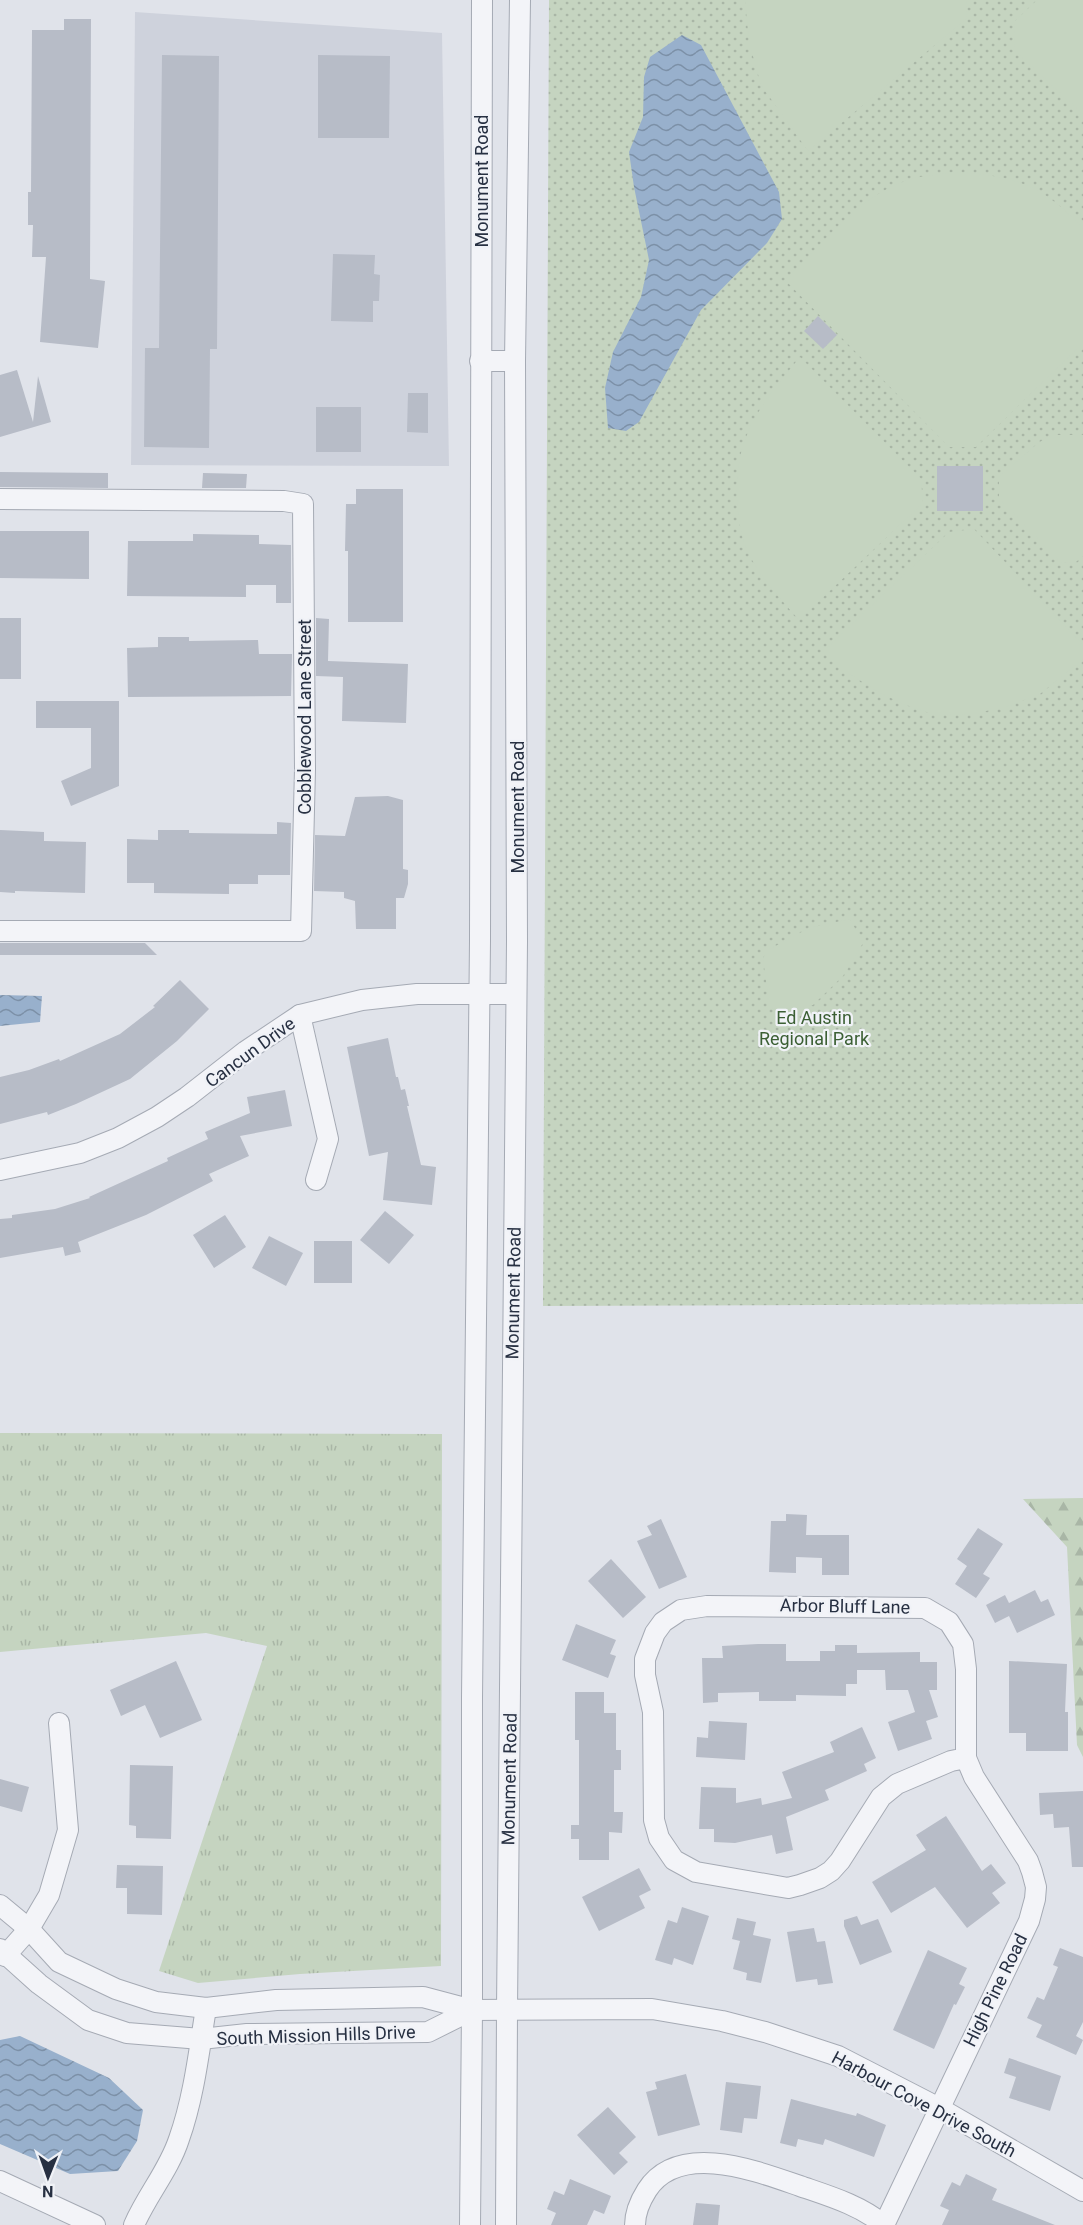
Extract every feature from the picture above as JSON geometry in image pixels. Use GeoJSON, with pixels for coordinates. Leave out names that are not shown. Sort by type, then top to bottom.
{"type":"FeatureCollection","features":[{"type":"Feature","properties":{"kind":"street","name":"Monument Road"},"geometry":{"type":"LineString","coordinates":[[470,2225],[472,1698],[479,993],[482,0]]}},
{"type":"Feature","properties":{"kind":"street","name":"Monument Road"},"geometry":{"type":"LineString","coordinates":[[506,2225],[516,994],[515,361],[520,0]]}},
{"type":"Feature","properties":{"kind":"street"},"geometry":{"type":"LineString","coordinates":[[480,361],[515,361]]}},
{"type":"Feature","properties":{"kind":"street","name":"Cobblewood Lane Street"},"geometry":{"type":"LineString","coordinates":[[0,499],[284,501],[303,504],[305,769],[301,930],[0,930]]}},
{"type":"Feature","properties":{"kind":"street","name":"Cancun Drive"},"geometry":{"type":"LineString","coordinates":[[0,1170],[80,1153],[118,1138],[157,1117],[187,1097],[246,1051],[300,1016],[362,1000],[440,993],[516,994]]}},
{"type":"Feature","properties":{"kind":"street"},"geometry":{"type":"LineString","coordinates":[[300,1016],[328,1140],[316,1180]]}},
{"type":"Feature","properties":{"kind":"street","name":"Arbor Bluff Lane"},"geometry":{"type":"LineString","coordinates":[[706,1605],[925,1608],[948,1622],[963,1644],[966,1654],[966,1758],[951,1761],[897,1784],[881,1797],[866,1817],[840,1861],[820,1878],[788,1888],[696,1872],[674,1860],[659,1838],[654,1820],[653,1712],[645,1675],[645,1659],[655,1633],[663,1622],[681,1610],[706,1605]]}},
{"type":"Feature","properties":{"kind":"street"},"geometry":{"type":"LineString","coordinates":[[3,1952],[28,1929],[49,1895],[68,1830],[59,1723]]}},
{"type":"Feature","properties":{"kind":"street","name":"High Pine Road"},"geometry":{"type":"LineString","coordinates":[[884,2225],[1029,1921],[1036,1893],[1028,1861],[980,1786],[966,1758]]}},
{"type":"Feature","properties":{"kind":"street","name":"South Mission Hills Drive"},"geometry":{"type":"LineString","coordinates":[[0,1905],[28,1929],[59,1962],[116,1989],[156,2002],[206,2008],[276,2000],[423,1997],[472,2010]]}},
{"type":"Feature","properties":{"kind":"street","name":"South Mission Hills Drive"},"geometry":{"type":"LineString","coordinates":[[3,1952],[39,1984],[88,2020],[128,2033],[201,2039],[247,2034],[428,2032],[472,2010]]}},
{"type":"Feature","properties":{"kind":"street"},"geometry":{"type":"LineString","coordinates":[[134,2225],[161,2179],[179,2140],[188,2109],[206,2008]]}},
{"type":"Feature","properties":{"kind":"street","name":"Harbour Cove Drive South"},"geometry":{"type":"LineString","coordinates":[[472,2010],[651,2009],[722,2021],[765,2032],[838,2056],[939,2108],[1083,2191]]}},
{"type":"Feature","properties":{"kind":"street"},"geometry":{"type":"LineString","coordinates":[[635,2225],[643,2195],[653,2180],[681,2165],[708,2163],[757,2171],[871,2214],[884,2225]]}},
{"type":"Feature","properties":{"kind":"street"},"geometry":{"type":"LineString","coordinates":[[0,2181],[94,2225]]}},
{"type":"Feature","properties":{"kind":"shaded area"},"geometry":{"type":"Polygon","coordinates":[[[135,12],[442,33],[449,466],[131,465],[135,12]]]}},
{"type":"Feature","properties":{"kind":"green space","name":"Ed Austin Regional Park"},"geometry":{"type":"Polygon","coordinates":[[[549,0],[1083,0],[1083,1304],[543,1306],[549,0]]]}},
{"type":"Feature","properties":{"kind":"green space"},"geometry":{"type":"Polygon","coordinates":[[[745,0],[967,0],[966,19],[808,151],[761,85],[749,42],[745,0]]]}},
{"type":"Feature","properties":{"kind":"green space"},"geometry":{"type":"Polygon","coordinates":[[[1037,0],[1083,0],[1083,114],[1015,51],[1014,22],[1037,0]]]}},
{"type":"Feature","properties":{"kind":"green space"},"geometry":{"type":"Polygon","coordinates":[[[956,172],[995,176],[1026,185],[1054,201],[1083,228],[1083,343],[976,447],[949,447],[785,280],[844,220],[877,195],[915,178],[956,172]]]}},
{"type":"Feature","properties":{"kind":"green space"},"geometry":{"type":"Polygon","coordinates":[[[800,357],[921,479],[923,503],[799,620],[765,580],[749,554],[740,528],[737,477],[745,439],[753,422],[773,390],[800,357]]]}},
{"type":"Feature","properties":{"kind":"green space"},"geometry":{"type":"Polygon","coordinates":[[[1051,435],[1083,435],[1083,556],[1076,562],[1061,563],[999,498],[999,477],[1038,443],[1051,435]]]}},
{"type":"Feature","properties":{"kind":"green space"},"geometry":{"type":"Polygon","coordinates":[[[974,529],[1083,645],[1083,659],[1040,694],[1006,707],[966,715],[932,714],[880,693],[848,673],[825,650],[949,532],[974,529]]]}},
{"type":"Feature","properties":{"kind":"green space"},"geometry":{"type":"Polygon","coordinates":[[[850,919],[863,943],[843,976],[813,1005],[779,1011],[772,1008],[769,1003],[763,959],[766,951],[809,928],[850,919]]]}},
{"type":"Feature","properties":{"kind":"green space"},"geometry":{"type":"Polygon","coordinates":[[[0,1433],[442,1434],[441,1966],[300,1974],[198,1983],[159,1971],[267,1646],[206,1633],[0,1652],[0,1433]]]}},
{"type":"Feature","properties":{"kind":"green space"},"geometry":{"type":"Polygon","coordinates":[[[1083,1498],[1083,1757],[1077,1745],[1067,1547],[1023,1499],[1083,1498]]]}},
{"type":"Feature","properties":{"kind":"water"},"geometry":{"type":"Polygon","coordinates":[[[682,35],[701,45],[779,192],[782,219],[767,243],[701,310],[639,422],[626,431],[608,428],[605,388],[613,352],[641,297],[649,260],[629,152],[643,117],[644,77],[650,57],[682,35]]]}},
{"type":"Feature","properties":{"kind":"water"},"geometry":{"type":"Polygon","coordinates":[[[0,995],[42,996],[40,1022],[0,1026],[0,995]]]}},
{"type":"Feature","properties":{"kind":"water"},"geometry":{"type":"Polygon","coordinates":[[[20,2036],[109,2078],[143,2110],[137,2141],[118,2171],[70,2174],[0,2144],[0,2040],[20,2036]]]}},
{"type":"Feature","properties":{"kind":"building"},"geometry":{"type":"Polygon","coordinates":[[[64,19],[91,19],[90,279],[105,281],[98,348],[40,342],[46,257],[32,257],[33,225],[28,225],[28,192],[31,192],[32,30],[64,30],[64,19]]]}},
{"type":"Feature","properties":{"kind":"building"},"geometry":{"type":"Polygon","coordinates":[[[162,55],[219,56],[217,349],[210,349],[209,448],[144,447],[145,348],[159,348],[162,55]]]}},
{"type":"Feature","properties":{"kind":"building"},"geometry":{"type":"Polygon","coordinates":[[[318,55],[390,56],[389,138],[318,138],[318,55]]]}},
{"type":"Feature","properties":{"kind":"building"},"geometry":{"type":"Polygon","coordinates":[[[333,254],[375,255],[374,274],[380,275],[379,301],[373,301],[373,322],[331,321],[333,254]]]}},
{"type":"Feature","properties":{"kind":"building"},"geometry":{"type":"Polygon","coordinates":[[[818,316],[837,335],[823,349],[804,331],[818,316]]]}},
{"type":"Feature","properties":{"kind":"building"},"geometry":{"type":"Polygon","coordinates":[[[17,370],[33,422],[38,376],[51,422],[0,437],[0,375],[17,370]]]}},
{"type":"Feature","properties":{"kind":"building"},"geometry":{"type":"Polygon","coordinates":[[[408,393],[428,393],[428,433],[407,432],[408,393]]]}},
{"type":"Feature","properties":{"kind":"building"},"geometry":{"type":"Polygon","coordinates":[[[316,407],[361,407],[361,452],[316,452],[316,407]]]}},
{"type":"Feature","properties":{"kind":"building"},"geometry":{"type":"Polygon","coordinates":[[[937,466],[983,466],[983,511],[937,511],[937,466]]]}},
{"type":"Feature","properties":{"kind":"building"},"geometry":{"type":"Polygon","coordinates":[[[0,472],[108,473],[108,488],[0,487],[0,472]]]}},
{"type":"Feature","properties":{"kind":"building"},"geometry":{"type":"Polygon","coordinates":[[[203,473],[247,474],[246,488],[202,488],[203,473]]]}},
{"type":"Feature","properties":{"kind":"building"},"geometry":{"type":"Polygon","coordinates":[[[356,489],[403,489],[403,622],[348,622],[346,504],[356,504],[356,489]]]}},
{"type":"Feature","properties":{"kind":"building"},"geometry":{"type":"Polygon","coordinates":[[[0,531],[89,531],[89,579],[0,578],[0,531]]]}},
{"type":"Feature","properties":{"kind":"building"},"geometry":{"type":"Polygon","coordinates":[[[193,534],[259,535],[259,544],[291,545],[291,603],[276,603],[276,585],[246,585],[246,597],[127,596],[128,541],[193,541],[193,534]]]}},
{"type":"Feature","properties":{"kind":"building"},"geometry":{"type":"Polygon","coordinates":[[[0,618],[21,618],[21,679],[0,679],[0,618]]]}},
{"type":"Feature","properties":{"kind":"building"},"geometry":{"type":"Polygon","coordinates":[[[316,618],[329,619],[328,661],[408,664],[406,723],[342,721],[343,677],[316,676],[316,618]]]}},
{"type":"Feature","properties":{"kind":"building"},"geometry":{"type":"Polygon","coordinates":[[[158,637],[189,637],[189,641],[258,640],[259,654],[292,654],[291,696],[128,697],[127,648],[158,647],[158,637]]]}},
{"type":"Feature","properties":{"kind":"building"},"geometry":{"type":"Polygon","coordinates":[[[36,701],[119,701],[119,786],[71,806],[61,781],[91,768],[91,728],[36,728],[36,701]]]}},
{"type":"Feature","properties":{"kind":"building"},"geometry":{"type":"Polygon","coordinates":[[[388,796],[403,800],[403,869],[408,870],[408,884],[404,898],[396,898],[396,929],[356,929],[355,901],[344,898],[344,892],[314,891],[315,835],[345,836],[355,797],[388,796]]]}},
{"type":"Feature","properties":{"kind":"building"},"geometry":{"type":"Polygon","coordinates":[[[277,822],[291,823],[290,875],[258,875],[258,884],[229,884],[229,894],[154,893],[154,883],[127,883],[127,839],[158,840],[158,830],[189,830],[189,833],[277,834],[277,822]]]}},
{"type":"Feature","properties":{"kind":"building"},"geometry":{"type":"Polygon","coordinates":[[[0,830],[44,832],[44,841],[86,842],[85,893],[0,892],[0,830]]]}},
{"type":"Feature","properties":{"kind":"building"},"geometry":{"type":"Polygon","coordinates":[[[0,943],[145,943],[157,955],[0,955],[0,943]]]}},
{"type":"Feature","properties":{"kind":"building"},"geometry":{"type":"Polygon","coordinates":[[[180,980],[209,1009],[177,1041],[130,1079],[48,1115],[47,1112],[0,1124],[0,1077],[59,1059],[60,1061],[120,1034],[155,1007],[153,1006],[180,980]]]}},
{"type":"Feature","properties":{"kind":"building"},"geometry":{"type":"Polygon","coordinates":[[[388,1038],[396,1077],[398,1077],[401,1090],[405,1089],[421,1165],[436,1167],[432,1205],[383,1200],[388,1152],[369,1156],[347,1047],[388,1038]]]}},
{"type":"Feature","properties":{"kind":"building"},"geometry":{"type":"Polygon","coordinates":[[[285,1090],[292,1126],[240,1136],[249,1156],[209,1174],[213,1181],[146,1215],[78,1242],[81,1252],[65,1256],[63,1247],[0,1258],[0,1219],[55,1209],[90,1198],[208,1139],[205,1132],[250,1113],[247,1097],[285,1090]]]}},
{"type":"Feature","properties":{"kind":"building"},"geometry":{"type":"Polygon","coordinates":[[[385,1211],[414,1235],[389,1264],[360,1240],[385,1211]]]}},
{"type":"Feature","properties":{"kind":"building"},"geometry":{"type":"Polygon","coordinates":[[[225,1215],[246,1247],[214,1268],[193,1235],[225,1215]]]}},
{"type":"Feature","properties":{"kind":"building"},"geometry":{"type":"Polygon","coordinates":[[[269,1236],[303,1253],[286,1286],[252,1268],[269,1236]]]}},
{"type":"Feature","properties":{"kind":"building"},"geometry":{"type":"Polygon","coordinates":[[[314,1241],[352,1241],[352,1283],[314,1283],[314,1241]]]}},
{"type":"Feature","properties":{"kind":"building"},"geometry":{"type":"Polygon","coordinates":[[[786,1514],[807,1515],[806,1535],[849,1535],[849,1575],[822,1575],[822,1558],[796,1557],[796,1573],[769,1572],[771,1521],[786,1521],[786,1514]]]}},
{"type":"Feature","properties":{"kind":"building"},"geometry":{"type":"Polygon","coordinates":[[[661,1519],[687,1577],[659,1589],[637,1541],[652,1535],[647,1526],[661,1519]]]}},
{"type":"Feature","properties":{"kind":"building"},"geometry":{"type":"Polygon","coordinates":[[[978,1528],[1003,1544],[983,1574],[990,1578],[976,1598],[955,1584],[967,1566],[957,1559],[978,1528]]]}},
{"type":"Feature","properties":{"kind":"building"},"geometry":{"type":"Polygon","coordinates":[[[611,1559],[646,1597],[623,1618],[588,1581],[611,1559]]]}},
{"type":"Feature","properties":{"kind":"building"},"geometry":{"type":"Polygon","coordinates":[[[1035,1590],[1041,1602],[1048,1599],[1055,1615],[1017,1633],[1009,1616],[995,1623],[986,1605],[1005,1595],[1009,1603],[1035,1590]]]}},
{"type":"Feature","properties":{"kind":"building"},"geometry":{"type":"Polygon","coordinates":[[[576,1624],[616,1640],[610,1654],[616,1656],[608,1678],[562,1660],[576,1624]]]}},
{"type":"Feature","properties":{"kind":"building"},"geometry":{"type":"Polygon","coordinates":[[[786,1644],[786,1661],[820,1661],[820,1651],[835,1651],[835,1645],[857,1645],[857,1653],[920,1652],[920,1662],[937,1662],[937,1690],[929,1690],[938,1717],[926,1721],[932,1739],[898,1751],[888,1722],[915,1712],[908,1690],[886,1690],[885,1670],[857,1670],[857,1684],[846,1684],[846,1696],[796,1695],[796,1701],[759,1701],[759,1692],[718,1693],[718,1702],[703,1703],[702,1658],[723,1658],[722,1646],[786,1644]]]}},
{"type":"Feature","properties":{"kind":"building"},"geometry":{"type":"Polygon","coordinates":[[[176,1661],[202,1720],[160,1738],[145,1705],[121,1716],[110,1690],[176,1661]]]}},
{"type":"Feature","properties":{"kind":"building"},"geometry":{"type":"Polygon","coordinates":[[[1009,1661],[1067,1664],[1065,1712],[1068,1712],[1068,1751],[1026,1751],[1026,1733],[1009,1733],[1009,1661]]]}},
{"type":"Feature","properties":{"kind":"building"},"geometry":{"type":"Polygon","coordinates":[[[575,1692],[604,1692],[604,1713],[616,1713],[616,1750],[621,1750],[621,1770],[614,1770],[614,1812],[623,1812],[622,1833],[609,1832],[609,1860],[579,1860],[579,1839],[571,1839],[571,1825],[579,1825],[579,1740],[575,1740],[575,1692]]]}},
{"type":"Feature","properties":{"kind":"building"},"geometry":{"type":"Polygon","coordinates":[[[709,1721],[747,1723],[745,1760],[696,1757],[697,1737],[708,1738],[709,1721]]]}},
{"type":"Feature","properties":{"kind":"building"},"geometry":{"type":"Polygon","coordinates":[[[862,1727],[876,1758],[864,1764],[867,1771],[825,1790],[829,1800],[786,1817],[793,1850],[776,1854],[772,1835],[735,1843],[714,1842],[714,1829],[699,1829],[701,1787],[736,1788],[736,1803],[761,1798],[762,1805],[792,1798],[782,1772],[834,1752],[830,1742],[862,1727]]]}},
{"type":"Feature","properties":{"kind":"building"},"geometry":{"type":"Polygon","coordinates":[[[130,1765],[173,1766],[171,1839],[136,1838],[136,1826],[129,1825],[130,1765]]]}},
{"type":"Feature","properties":{"kind":"building"},"geometry":{"type":"Polygon","coordinates":[[[0,1779],[29,1787],[22,1812],[0,1806],[0,1779]]]}},
{"type":"Feature","properties":{"kind":"building"},"geometry":{"type":"Polygon","coordinates":[[[1083,1791],[1083,1867],[1072,1867],[1069,1827],[1054,1828],[1053,1814],[1040,1815],[1039,1793],[1083,1791]]]}},
{"type":"Feature","properties":{"kind":"building"},"geometry":{"type":"Polygon","coordinates":[[[946,1816],[982,1871],[991,1864],[1006,1883],[992,1893],[1000,1903],[967,1928],[935,1887],[891,1913],[872,1882],[926,1850],[916,1835],[946,1816]]]}},
{"type":"Feature","properties":{"kind":"building"},"geometry":{"type":"Polygon","coordinates":[[[117,1865],[163,1866],[162,1915],[127,1914],[127,1888],[116,1888],[117,1865]]]}},
{"type":"Feature","properties":{"kind":"building"},"geometry":{"type":"Polygon","coordinates":[[[639,1868],[651,1890],[639,1896],[645,1908],[599,1931],[582,1897],[639,1868]]]}},
{"type":"Feature","properties":{"kind":"building"},"geometry":{"type":"Polygon","coordinates":[[[682,1907],[709,1916],[693,1965],[674,1958],[672,1965],[655,1960],[668,1920],[677,1923],[682,1907]]]}},
{"type":"Feature","properties":{"kind":"building"},"geometry":{"type":"Polygon","coordinates":[[[857,1916],[861,1925],[878,1919],[892,1952],[860,1965],[844,1926],[844,1920],[857,1916]]]}},
{"type":"Feature","properties":{"kind":"building"},"geometry":{"type":"Polygon","coordinates":[[[737,1918],[756,1922],[753,1935],[771,1939],[761,1983],[746,1980],[747,1973],[733,1969],[740,1941],[732,1939],[737,1918]]]}},
{"type":"Feature","properties":{"kind":"building"},"geometry":{"type":"Polygon","coordinates":[[[814,1928],[817,1942],[825,1941],[833,1983],[818,1985],[817,1979],[796,1982],[787,1932],[814,1928]]]}},
{"type":"Feature","properties":{"kind":"building"},"geometry":{"type":"Polygon","coordinates":[[[1060,1948],[1083,1957],[1083,2022],[1076,2036],[1083,2040],[1076,2055],[1036,2037],[1042,2025],[1027,2018],[1037,1997],[1044,2000],[1058,1967],[1053,1965],[1060,1948]]]}},
{"type":"Feature","properties":{"kind":"building"},"geometry":{"type":"Polygon","coordinates":[[[928,1950],[967,1968],[959,1984],[965,1987],[956,2005],[954,2004],[934,2049],[893,2030],[928,1950]]]}},
{"type":"Feature","properties":{"kind":"building"},"geometry":{"type":"Polygon","coordinates":[[[1009,2058],[1061,2076],[1050,2111],[1009,2098],[1016,2077],[1004,2073],[1009,2058]]]}},
{"type":"Feature","properties":{"kind":"building"},"geometry":{"type":"Polygon","coordinates":[[[686,2074],[700,2125],[658,2136],[646,2092],[657,2089],[655,2082],[686,2074]]]}},
{"type":"Feature","properties":{"kind":"building"},"geometry":{"type":"Polygon","coordinates":[[[726,2082],[761,2086],[757,2119],[744,2118],[742,2133],[720,2130],[726,2082]]]}},
{"type":"Feature","properties":{"kind":"building"},"geometry":{"type":"Polygon","coordinates":[[[791,2099],[856,2116],[857,2113],[886,2125],[874,2157],[825,2139],[823,2145],[798,2139],[796,2147],[780,2143],[791,2099]]]}},
{"type":"Feature","properties":{"kind":"building"},"geometry":{"type":"Polygon","coordinates":[[[608,2107],[636,2137],[619,2153],[628,2162],[614,2175],[577,2135],[608,2107]]]}},
{"type":"Feature","properties":{"kind":"building"},"geometry":{"type":"Polygon","coordinates":[[[966,2174],[997,2189],[992,2200],[1055,2225],[942,2225],[949,2210],[940,2206],[952,2182],[960,2186],[966,2174]]]}},
{"type":"Feature","properties":{"kind":"building"},"geometry":{"type":"Polygon","coordinates":[[[570,2179],[611,2196],[604,2214],[594,2210],[587,2225],[551,2225],[556,2213],[547,2209],[554,2191],[564,2195],[570,2179]]]}},
{"type":"Feature","properties":{"kind":"building"},"geometry":{"type":"Polygon","coordinates":[[[696,2203],[720,2205],[718,2225],[693,2225],[696,2203]]]}}]}
